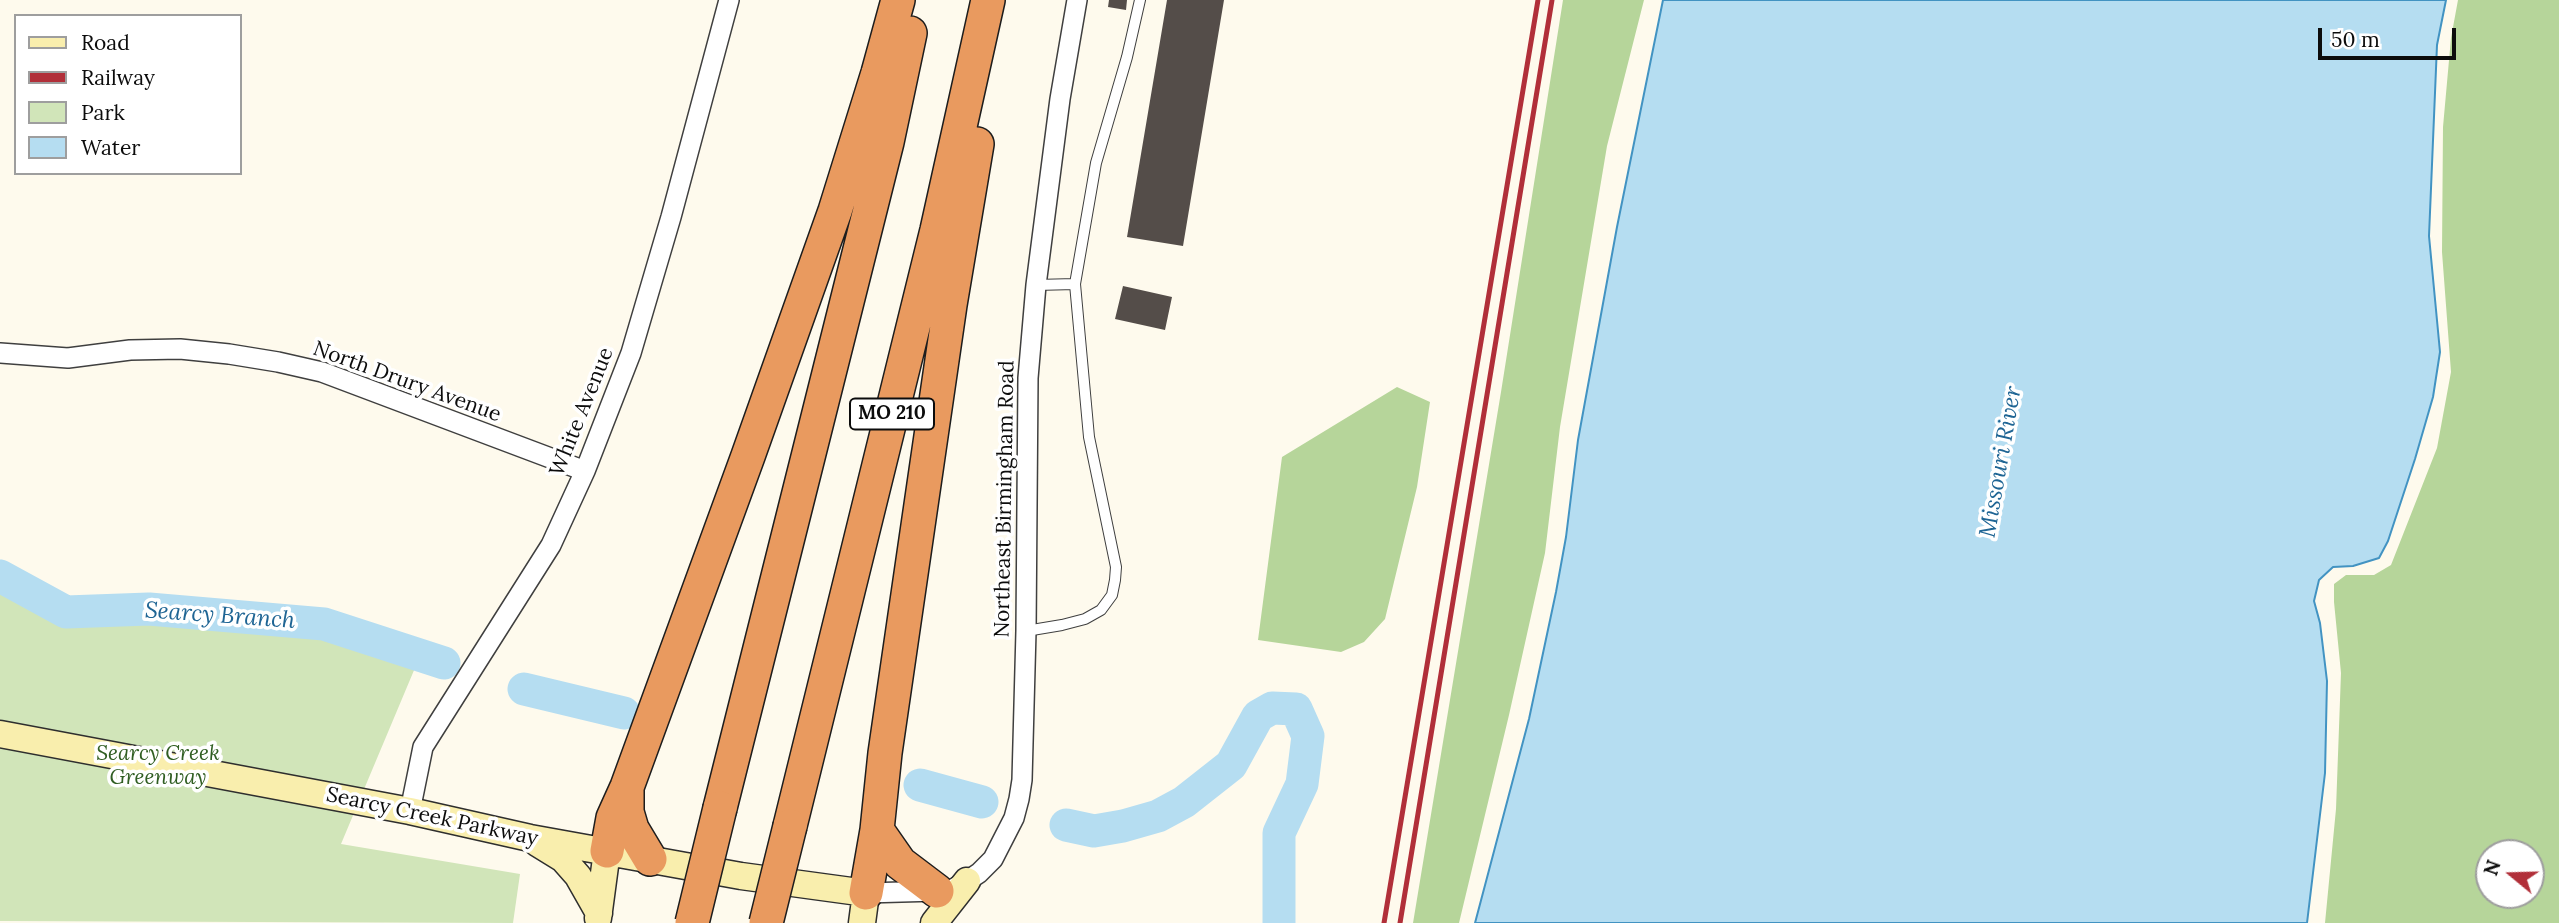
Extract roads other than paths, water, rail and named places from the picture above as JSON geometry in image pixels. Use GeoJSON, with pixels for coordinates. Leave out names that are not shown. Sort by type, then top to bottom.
{"type":"FeatureCollection","features":[{"type":"Feature","properties":{"kind":"highway"},"geometry":{"type":"LineString","coordinates":[[607,851],[612,818],[627,787],[831,223],[898,0]]}},
{"type":"Feature","properties":{"kind":"highway","name":"MO 210"},"geometry":{"type":"LineString","coordinates":[[692,923],[887,142],[917,0]]}},
{"type":"Feature","properties":{"kind":"highway","name":"MO 210"},"geometry":{"type":"LineString","coordinates":[[766,923],[934,243],[988,0]]}},
{"type":"Feature","properties":{"kind":"highway"},"geometry":{"type":"LineString","coordinates":[[864,908],[950,305],[979,131],[979,93],[975,66]]}},
{"type":"Feature","properties":{"kind":"highway"},"geometry":{"type":"LineString","coordinates":[[627,787],[627,812],[632,829],[650,859]]}},
{"type":"Feature","properties":{"kind":"highway"},"geometry":{"type":"LineString","coordinates":[[877,830],[900,863],[946,898]]}},
{"type":"Feature","properties":{"kind":"street","name":"White Avenue"},"geometry":{"type":"LineString","coordinates":[[410,811],[423,747],[551,545],[585,471],[631,353],[671,217],[729,0]]}},
{"type":"Feature","properties":{"kind":"street","name":"Northeast Birmingham Road"},"geometry":{"type":"LineString","coordinates":[[946,898],[993,859],[1014,818],[1019,799],[1026,631],[1028,378],[1036,285],[1060,99],[1077,0]]}},
{"type":"Feature","properties":{"kind":"street","name":"North Drury Avenue"},"geometry":{"type":"LineString","coordinates":[[0,353],[68,358],[130,350],[180,349],[278,362],[321,372],[585,471]]}},
{"type":"Feature","properties":{"kind":"street","name":"Searcy Creek Parkway"},"geometry":{"type":"LineString","coordinates":[[0,734],[410,811],[530,838],[741,876],[864,908]]}},
{"type":"Feature","properties":{"kind":"street"},"geometry":{"type":"LineString","coordinates":[[530,838],[563,859],[578,876],[598,918]]}},
{"type":"Feature","properties":{"kind":"street"},"geometry":{"type":"LineString","coordinates":[[598,918],[607,851]]}},
{"type":"Feature","properties":{"kind":"street"},"geometry":{"type":"LineString","coordinates":[[864,908],[946,898]]}},
{"type":"Feature","properties":{"kind":"lane"},"geometry":{"type":"LineString","coordinates":[[1026,631],[1062,625],[1101,610],[1112,595],[1115,580],[1116,567],[1089,437],[1075,284],[1096,163],[1127,57],[1140,0]]}},
{"type":"Feature","properties":{"kind":"lane"},"geometry":{"type":"LineString","coordinates":[[1036,285],[1075,284]]}},
{"type":"Feature","properties":{"kind":"water","name":"Missouri River"},"geometry":{"type":"Polygon","coordinates":[[[1663,0],[2446,0],[2437,45],[2429,236],[2440,352],[2433,397],[2388,541],[2379,558],[2353,566],[2333,567],[2319,580],[2314,601],[2320,623],[2327,681],[2325,773],[2307,923],[1475,923],[1529,719],[1556,592],[1578,440],[1617,227],[1663,0]]]}},
{"type":"Feature","properties":{"kind":"waterway","name":"Searcy Branch"},"geometry":{"type":"LineString","coordinates":[[0,576],[66,612],[149,609],[324,624],[444,663]]}},
{"type":"Feature","properties":{"kind":"waterway","name":"Searcy Branch"},"geometry":{"type":"LineString","coordinates":[[524,689],[624,713]]}},
{"type":"Feature","properties":{"kind":"waterway","name":"Searcy Branch"},"geometry":{"type":"LineString","coordinates":[[1066,825],[1094,831],[1158,816],[1184,802],[1231,765],[1258,716],[1272,708],[1296,709],[1308,736],[1302,784],[1279,833],[1279,923]]}},
{"type":"Feature","properties":{"kind":"waterway","name":"Searcy Branch"},"geometry":{"type":"LineString","coordinates":[[920,785],[982,802]]}},
{"type":"Feature","properties":{"kind":"railway"},"geometry":{"type":"LineString","coordinates":[[1384,923],[1538,0]]}},
{"type":"Feature","properties":{"kind":"railway"},"geometry":{"type":"LineString","coordinates":[[1400,923],[1552,0]]}},
{"type":"Feature","properties":{"kind":"park label","name":"Searcy Creek Greenway"},"geometry":{"type":"Point","coordinates":[158,766]}}]}
